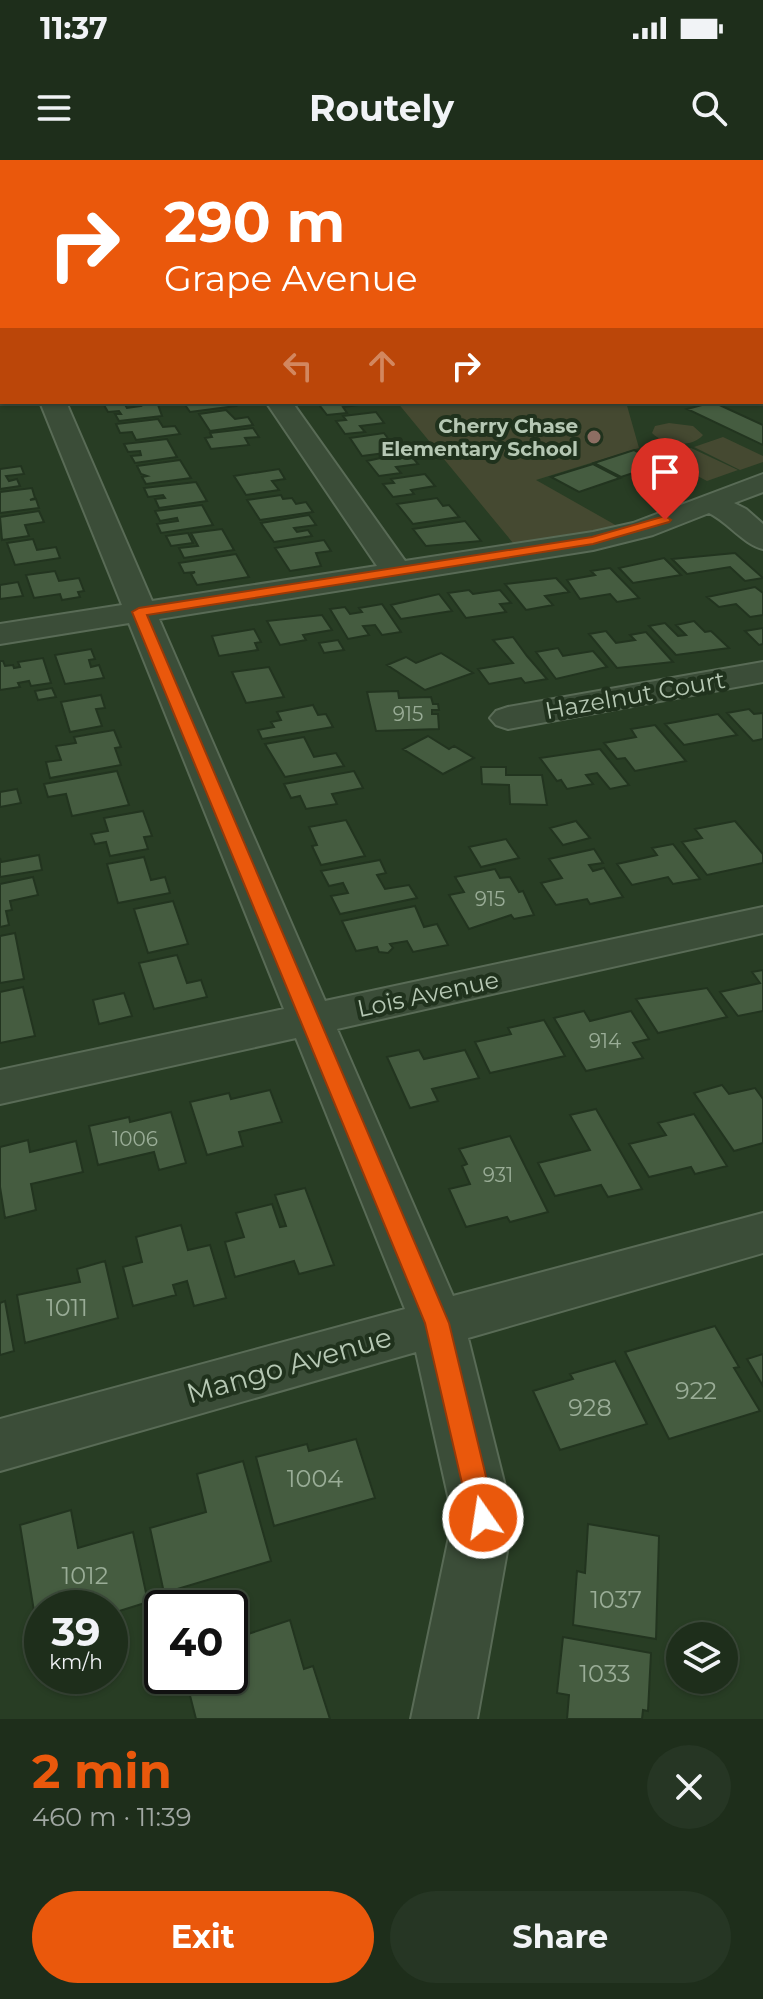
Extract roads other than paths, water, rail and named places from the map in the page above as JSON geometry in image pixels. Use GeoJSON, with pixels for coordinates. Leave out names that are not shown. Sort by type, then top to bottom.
{"type":"FeatureCollection","features":[{"type":"Feature","properties":{"kind":"street"},"geometry":{"type":"LineString","coordinates":[[54,404],[437,1323],[483,1518],[444,1719]]}},
{"type":"Feature","properties":{"kind":"street"},"geometry":{"type":"LineString","coordinates":[[280,404],[397,572]]}},
{"type":"Feature","properties":{"kind":"street"},"geometry":{"type":"LineString","coordinates":[[0,634],[593,541],[643,529],[763,482]]}},
{"type":"Feature","properties":{"kind":"street"},"geometry":{"type":"LineString","coordinates":[[708,502],[736,515],[763,540]]}},
{"type":"Feature","properties":{"kind":"street","name":"Hazelnut Court"},"geometry":{"type":"LineString","coordinates":[[508,718],[763,672]]}},
{"type":"Feature","properties":{"kind":"street","name":"Lois Avenue"},"geometry":{"type":"LineString","coordinates":[[0,1087],[763,920]]}},
{"type":"Feature","properties":{"kind":"street","name":"Mango Avenue"},"geometry":{"type":"LineString","coordinates":[[0,1445],[763,1233]]}},
{"type":"Feature","properties":{"kind":"place","name":"Cherry Chase Elementary School"},"geometry":{"type":"Point","coordinates":[594,437]}}]}
